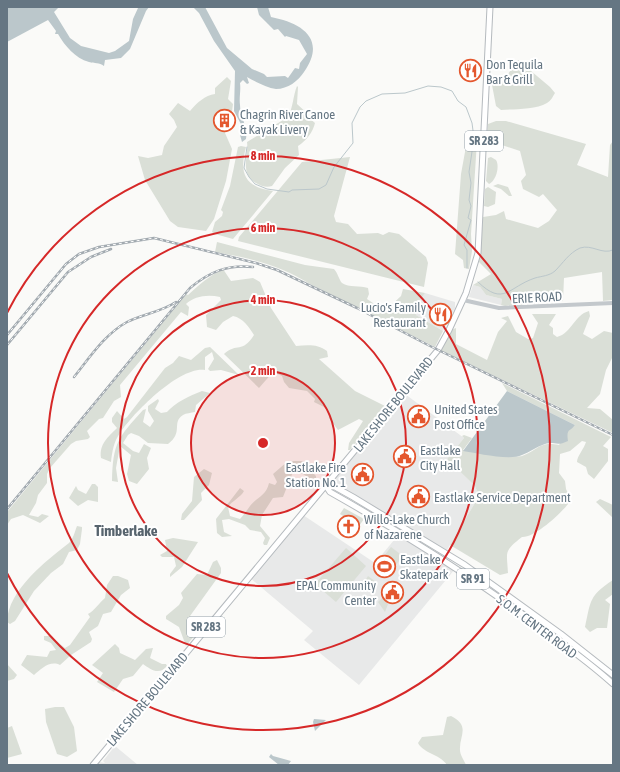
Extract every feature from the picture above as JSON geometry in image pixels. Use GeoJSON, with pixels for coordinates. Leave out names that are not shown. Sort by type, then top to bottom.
{"type":"FeatureCollection","features":[{"type":"Feature","properties":{"kind":"main road","name":"LAKE SHORE BOULEVARD"},"geometry":{"type":"LineString","coordinates":[[92,765],[438,350],[455,318],[463,300],[478,253],[490,7]]}},
{"type":"Feature","properties":{"kind":"main road","name":"S.O.M. CENTER ROAD"},"geometry":{"type":"LineString","coordinates":[[326,486],[334,487],[359,501],[465,565],[561,634],[613,675]]}},
{"type":"Feature","properties":{"kind":"main road","name":"S.O.M. CENTER ROAD"},"geometry":{"type":"LineString","coordinates":[[326,486],[330,492],[462,570],[557,639],[613,684]]}},
{"type":"Feature","properties":{"kind":"street","name":"ERIE ROAD"},"geometry":{"type":"LineString","coordinates":[[463,300],[500,308],[613,303]]}},
{"type":"Feature","properties":{"kind":"shaded area"},"geometry":{"type":"Polygon","coordinates":[[[7,7],[59,7],[54,12],[70,38],[81,46],[109,53],[115,51],[129,41],[133,19],[138,8],[149,7],[130,49],[121,58],[105,60],[104,66],[91,63],[75,55],[58,34],[55,34],[56,31],[48,20],[7,42],[7,7]]]}},
{"type":"Feature","properties":{"kind":"shaded area"},"geometry":{"type":"Polygon","coordinates":[[[193,7],[205,7],[227,48],[252,69],[264,74],[267,77],[285,76],[288,78],[295,68],[299,69],[300,63],[307,54],[299,40],[285,37],[278,29],[274,30],[259,15],[257,7],[268,7],[271,17],[292,23],[301,28],[308,34],[312,42],[313,50],[304,72],[296,81],[285,88],[276,89],[265,86],[247,77],[249,83],[247,84],[243,80],[240,83],[240,109],[246,134],[246,139],[242,142],[240,135],[243,128],[234,111],[235,71],[214,41],[199,13],[193,7]]]}},
{"type":"Feature","properties":{"kind":"shaded area"},"geometry":{"type":"Polygon","coordinates":[[[518,60],[555,93],[550,101],[537,107],[501,110],[496,106],[492,85],[503,81],[518,60]]]}},
{"type":"Feature","properties":{"kind":"shaded area"},"geometry":{"type":"Polygon","coordinates":[[[227,77],[231,81],[228,99],[233,104],[231,119],[225,133],[232,149],[226,181],[214,219],[206,231],[178,227],[170,221],[145,180],[138,156],[148,158],[162,155],[164,146],[177,127],[169,114],[178,103],[190,111],[198,102],[215,94],[215,88],[227,77]]]}},
{"type":"Feature","properties":{"kind":"shaded area"},"geometry":{"type":"Polygon","coordinates":[[[297,86],[297,104],[315,123],[313,130],[304,142],[298,146],[299,155],[285,168],[272,186],[262,186],[251,179],[246,169],[247,142],[288,117],[297,86]]]}},
{"type":"Feature","properties":{"kind":"shaded area"},"geometry":{"type":"Polygon","coordinates":[[[496,121],[506,121],[586,144],[577,165],[608,177],[610,145],[613,141],[613,300],[603,301],[602,272],[564,278],[563,301],[505,306],[501,305],[502,299],[486,295],[480,287],[473,285],[491,274],[479,262],[483,217],[496,215],[504,211],[506,219],[538,228],[549,221],[557,210],[543,194],[539,197],[523,189],[521,181],[526,175],[520,151],[487,140],[488,124],[496,121]]]}},
{"type":"Feature","properties":{"kind":"shaded area"},"geometry":{"type":"Polygon","coordinates":[[[467,141],[477,141],[471,234],[472,251],[469,269],[464,268],[463,260],[455,254],[461,174],[467,141]]]}},
{"type":"Feature","properties":{"kind":"shaded area"},"geometry":{"type":"Polygon","coordinates":[[[238,147],[246,147],[243,164],[246,177],[256,186],[273,191],[233,239],[212,232],[215,222],[222,216],[223,212],[221,210],[230,186],[238,147]]]}},
{"type":"Feature","properties":{"kind":"shaded area"},"geometry":{"type":"Polygon","coordinates":[[[350,157],[334,216],[336,222],[348,224],[357,234],[378,233],[383,235],[389,232],[399,234],[426,257],[428,263],[424,287],[238,241],[239,237],[302,162],[350,157]]]}},
{"type":"Feature","properties":{"kind":"shaded area"},"geometry":{"type":"Polygon","coordinates":[[[491,157],[496,160],[498,166],[494,180],[489,184],[486,181],[488,158],[491,157]]]}},
{"type":"Feature","properties":{"kind":"shaded area"},"geometry":{"type":"Polygon","coordinates":[[[498,184],[508,187],[512,196],[509,196],[501,189],[493,186],[498,184]]]}},
{"type":"Feature","properties":{"kind":"shaded area"},"geometry":{"type":"Polygon","coordinates":[[[488,187],[496,192],[495,204],[488,207],[484,206],[485,189],[488,187]]]}},
{"type":"Feature","properties":{"kind":"shaded area"},"geometry":{"type":"Polygon","coordinates":[[[217,242],[305,265],[334,269],[342,283],[345,285],[368,288],[369,294],[367,299],[385,311],[401,296],[403,289],[425,293],[419,301],[416,315],[443,331],[435,347],[299,277],[276,267],[215,252],[217,242]]]}},
{"type":"Feature","properties":{"kind":"shaded area"},"geometry":{"type":"Polygon","coordinates":[[[223,269],[231,281],[253,278],[260,282],[271,308],[296,346],[316,346],[327,351],[328,357],[319,359],[355,391],[385,406],[350,450],[348,450],[349,443],[363,421],[359,419],[338,430],[329,418],[328,409],[314,402],[315,399],[307,391],[289,388],[284,382],[282,376],[273,372],[259,388],[224,354],[232,349],[243,346],[250,341],[254,335],[243,321],[233,316],[223,322],[216,330],[207,327],[206,315],[221,300],[220,297],[202,296],[189,301],[186,304],[189,307],[188,316],[181,312],[120,385],[121,397],[114,401],[103,418],[99,419],[87,431],[90,437],[71,444],[50,468],[47,474],[47,483],[38,495],[36,503],[29,515],[38,517],[42,514],[49,516],[40,523],[23,515],[11,519],[7,525],[7,512],[186,294],[188,295],[213,274],[223,269]]]}},
{"type":"Feature","properties":{"kind":"shaded area"},"geometry":{"type":"Polygon","coordinates":[[[473,285],[480,287],[486,295],[502,299],[501,305],[469,297],[473,285]]]}},
{"type":"Feature","properties":{"kind":"shaded area"},"geometry":{"type":"Polygon","coordinates":[[[425,293],[455,302],[455,308],[443,331],[416,315],[415,311],[418,301],[425,293]]]}},
{"type":"Feature","properties":{"kind":"shaded area"},"geometry":{"type":"Polygon","coordinates":[[[589,311],[590,316],[583,334],[592,339],[604,331],[613,333],[613,356],[606,370],[600,394],[587,408],[600,409],[613,420],[613,433],[440,350],[451,330],[456,328],[456,344],[487,360],[498,332],[507,321],[501,318],[508,316],[516,332],[528,339],[533,338],[538,323],[532,314],[556,314],[549,325],[553,328],[553,334],[557,337],[566,332],[580,316],[589,311]]]}},
{"type":"Feature","properties":{"kind":"shaded area"},"geometry":{"type":"Polygon","coordinates":[[[210,347],[239,375],[221,370],[210,371],[208,369],[214,359],[212,352],[205,357],[205,370],[195,371],[183,375],[158,392],[146,403],[120,433],[116,440],[111,462],[101,458],[101,449],[103,445],[107,438],[117,428],[112,422],[112,418],[117,411],[124,419],[127,417],[165,368],[173,363],[179,356],[191,360],[205,348],[210,347]]]}},
{"type":"Feature","properties":{"kind":"shaded area"},"geometry":{"type":"Polygon","coordinates":[[[502,383],[611,437],[603,446],[608,449],[608,461],[594,479],[588,474],[586,467],[577,462],[586,442],[582,441],[570,451],[560,454],[559,473],[565,481],[566,489],[571,500],[549,523],[534,533],[522,537],[509,549],[507,556],[508,573],[500,575],[450,545],[479,496],[475,486],[447,459],[464,438],[462,436],[464,435],[472,438],[463,450],[522,456],[543,445],[559,445],[569,428],[575,425],[507,391],[502,383]]]}},
{"type":"Feature","properties":{"kind":"shaded area"},"geometry":{"type":"Polygon","coordinates":[[[202,391],[210,393],[196,405],[195,412],[184,414],[180,418],[178,421],[177,432],[173,440],[168,444],[148,443],[139,436],[131,433],[128,435],[123,443],[133,451],[139,453],[144,444],[151,448],[147,458],[149,469],[137,484],[129,481],[127,474],[131,455],[120,446],[116,468],[118,482],[112,481],[114,457],[118,441],[122,434],[143,410],[146,409],[143,422],[150,427],[154,421],[148,411],[148,406],[158,399],[159,401],[155,409],[161,413],[167,412],[174,405],[202,391]]]}},
{"type":"Feature","properties":{"kind":"shaded area"},"geometry":{"type":"Polygon","coordinates":[[[507,391],[575,425],[568,432],[568,441],[561,444],[545,444],[517,457],[493,456],[463,451],[507,391]]]}},
{"type":"Feature","properties":{"kind":"shaded area"},"geometry":{"type":"Polygon","coordinates":[[[405,394],[464,438],[447,459],[475,486],[479,496],[447,550],[330,484],[405,394]]]}},
{"type":"Feature","properties":{"kind":"shaded area"},"geometry":{"type":"Polygon","coordinates":[[[288,461],[301,461],[315,464],[312,472],[316,476],[316,483],[303,474],[293,472],[283,497],[273,498],[262,515],[260,526],[270,538],[267,545],[264,545],[263,543],[265,538],[261,532],[250,530],[245,525],[229,519],[222,520],[224,532],[232,536],[222,537],[217,533],[216,519],[240,488],[244,491],[228,507],[230,516],[240,519],[253,503],[264,494],[269,483],[275,485],[277,482],[273,474],[288,461]]]}},
{"type":"Feature","properties":{"kind":"shaded area"},"geometry":{"type":"Polygon","coordinates":[[[204,469],[212,473],[209,485],[201,493],[202,500],[184,520],[181,520],[182,514],[192,501],[194,477],[204,469]]]}},
{"type":"Feature","properties":{"kind":"shaded area"},"geometry":{"type":"Polygon","coordinates":[[[92,484],[95,484],[98,487],[98,502],[88,500],[78,506],[69,498],[76,486],[78,490],[86,494],[92,484]]]}},
{"type":"Feature","properties":{"kind":"shaded area"},"geometry":{"type":"Polygon","coordinates":[[[600,499],[613,505],[613,518],[596,502],[600,499]]]}},
{"type":"Feature","properties":{"kind":"shaded area"},"geometry":{"type":"Polygon","coordinates":[[[344,508],[364,519],[359,526],[340,514],[344,508]]]}},
{"type":"Feature","properties":{"kind":"shaded area"},"geometry":{"type":"Polygon","coordinates":[[[303,515],[375,563],[399,534],[455,569],[359,685],[304,640],[313,631],[249,577],[303,515]]]}},
{"type":"Feature","properties":{"kind":"shaded area"},"geometry":{"type":"Polygon","coordinates":[[[77,526],[82,527],[82,529],[80,544],[77,550],[69,552],[63,564],[51,573],[34,591],[15,621],[10,624],[7,622],[9,610],[21,588],[40,567],[70,542],[77,526]]]}},
{"type":"Feature","properties":{"kind":"shaded area"},"geometry":{"type":"Polygon","coordinates":[[[173,538],[198,542],[182,567],[170,577],[170,574],[176,566],[174,557],[162,557],[160,555],[167,551],[165,540],[173,538]]]}},
{"type":"Feature","properties":{"kind":"shaded area","name":"Eastlake Skatepark"},"geometry":{"type":"Polygon","coordinates":[[[391,547],[403,556],[389,574],[386,571],[381,576],[373,570],[391,547]]]}},
{"type":"Feature","properties":{"kind":"shaded area"},"geometry":{"type":"Polygon","coordinates":[[[346,548],[366,566],[336,602],[315,584],[346,548]]]}},
{"type":"Feature","properties":{"kind":"shaded area"},"geometry":{"type":"Polygon","coordinates":[[[217,560],[221,568],[221,573],[190,616],[196,628],[196,634],[186,646],[179,627],[166,619],[166,616],[179,605],[183,598],[181,593],[197,574],[207,575],[213,562],[217,560]]]}},
{"type":"Feature","properties":{"kind":"shaded area"},"geometry":{"type":"Polygon","coordinates":[[[113,576],[118,576],[128,580],[130,588],[121,595],[111,612],[103,614],[98,626],[89,632],[92,639],[91,642],[71,655],[60,665],[49,664],[34,675],[21,665],[27,655],[47,657],[50,651],[56,650],[51,643],[44,640],[44,636],[50,636],[65,648],[70,645],[90,617],[88,614],[93,611],[105,598],[107,585],[113,576]]]}},
{"type":"Feature","properties":{"kind":"shaded area"},"geometry":{"type":"Polygon","coordinates":[[[368,576],[376,582],[372,587],[365,581],[368,576]]]}},
{"type":"Feature","properties":{"kind":"shaded area"},"geometry":{"type":"Polygon","coordinates":[[[613,580],[613,594],[605,600],[610,604],[607,628],[597,628],[590,632],[585,627],[592,599],[599,590],[613,580]]]}},
{"type":"Feature","properties":{"kind":"shaded area"},"geometry":{"type":"Polygon","coordinates":[[[382,598],[388,604],[385,612],[378,602],[382,598]]]}},
{"type":"Feature","properties":{"kind":"shaded area"},"geometry":{"type":"Polygon","coordinates":[[[115,644],[119,648],[120,653],[135,660],[146,649],[153,648],[150,658],[162,664],[166,664],[167,666],[161,671],[155,671],[143,664],[133,676],[123,679],[114,692],[97,682],[103,673],[92,665],[115,644]]]}},
{"type":"Feature","properties":{"kind":"shaded area"},"geometry":{"type":"Polygon","coordinates":[[[7,664],[17,675],[14,679],[7,681],[7,664]]]}},
{"type":"Feature","properties":{"kind":"shaded area"},"geometry":{"type":"Polygon","coordinates":[[[64,707],[74,727],[77,751],[67,757],[57,754],[46,722],[45,709],[64,707]]]}},
{"type":"Feature","properties":{"kind":"shaded area"},"geometry":{"type":"Polygon","coordinates":[[[451,716],[461,724],[462,727],[463,732],[460,752],[466,765],[447,765],[440,758],[424,750],[418,743],[422,737],[443,735],[447,717],[451,716]]]}},
{"type":"Feature","properties":{"kind":"shaded area"},"geometry":{"type":"Polygon","coordinates":[[[314,719],[326,720],[315,731],[313,722],[314,719]]]}},
{"type":"Feature","properties":{"kind":"shaded area"},"geometry":{"type":"Polygon","coordinates":[[[12,726],[22,754],[7,758],[7,728],[12,726]]]}},
{"type":"Feature","properties":{"kind":"shaded area"},"geometry":{"type":"Polygon","coordinates":[[[115,746],[138,765],[97,765],[99,762],[105,763],[103,761],[115,746]]]}},
{"type":"Feature","properties":{"kind":"shaded area"},"geometry":{"type":"Polygon","coordinates":[[[271,754],[273,756],[291,761],[288,765],[279,765],[269,757],[271,754]]]}},
{"type":"Feature","properties":{"kind":"waterway"},"geometry":{"type":"LineString","coordinates":[[247,147],[244,168],[255,184],[267,189],[289,192],[292,190],[319,189],[326,185],[334,167],[353,143],[352,123],[360,107],[366,101],[382,94],[405,93],[428,86],[441,87],[452,91],[458,101],[466,107],[472,123],[474,138],[469,172],[471,183],[469,200],[471,206],[468,218],[471,220],[464,245],[467,250],[467,268]]}},
{"type":"Feature","properties":{"kind":"waterway"},"geometry":{"type":"LineString","coordinates":[[478,282],[494,293],[506,293],[535,278],[553,273],[569,255],[580,248],[589,247],[605,251],[613,250]]}},
{"type":"Feature","properties":{"kind":"railway"},"geometry":{"type":"LineString","coordinates":[[7,335],[66,264],[79,254],[99,247],[154,238],[256,263],[277,270],[613,435]]}},
{"type":"Feature","properties":{"kind":"railway"},"geometry":{"type":"LineString","coordinates":[[7,345],[68,272],[91,257],[111,249]]}},
{"type":"Feature","properties":{"kind":"railway"},"geometry":{"type":"LineString","coordinates":[[7,509],[190,288],[197,282],[219,270],[244,266],[253,267]]}},
{"type":"Feature","properties":{"kind":"railway"},"geometry":{"type":"LineString","coordinates":[[74,377],[98,346],[119,327],[133,319],[176,302]]}},
{"type":"Feature","properties":{"kind":"place","name":"Don Tequila Bar & Grill"},"geometry":{"type":"Point","coordinates":[471,71]}},
{"type":"Feature","properties":{"kind":"place","name":"Chagrin River Canoe & Kayak Livery"},"geometry":{"type":"Point","coordinates":[225,121]}},
{"type":"Feature","properties":{"kind":"place","name":"Lucio's Family Restaurant"},"geometry":{"type":"Point","coordinates":[441,314]}},
{"type":"Feature","properties":{"kind":"place","name":"United States Post Office"},"geometry":{"type":"Point","coordinates":[419,416]}},
{"type":"Feature","properties":{"kind":"place","name":"Eastlake City Hall"},"geometry":{"type":"Point","coordinates":[404,457]}},
{"type":"Feature","properties":{"kind":"place","name":"Eastlake Fire Station No. 1"},"geometry":{"type":"Point","coordinates":[362,474]}},
{"type":"Feature","properties":{"kind":"place","name":"Eastlake Service Department"},"geometry":{"type":"Point","coordinates":[419,497]}},
{"type":"Feature","properties":{"kind":"place","name":"Willo-Lake Church of Nazarene"},"geometry":{"type":"Point","coordinates":[348,526]}},
{"type":"Feature","properties":{"kind":"place","name":"Eastlake Skatepark"},"geometry":{"type":"Point","coordinates":[385,566]}},
{"type":"Feature","properties":{"kind":"place","name":"EPAL Community Center"},"geometry":{"type":"Point","coordinates":[392,592]}},
{"type":"Feature","properties":{"kind":"district","name":"Timberlake"},"geometry":{"type":"Point","coordinates":[126,531]}}]}
